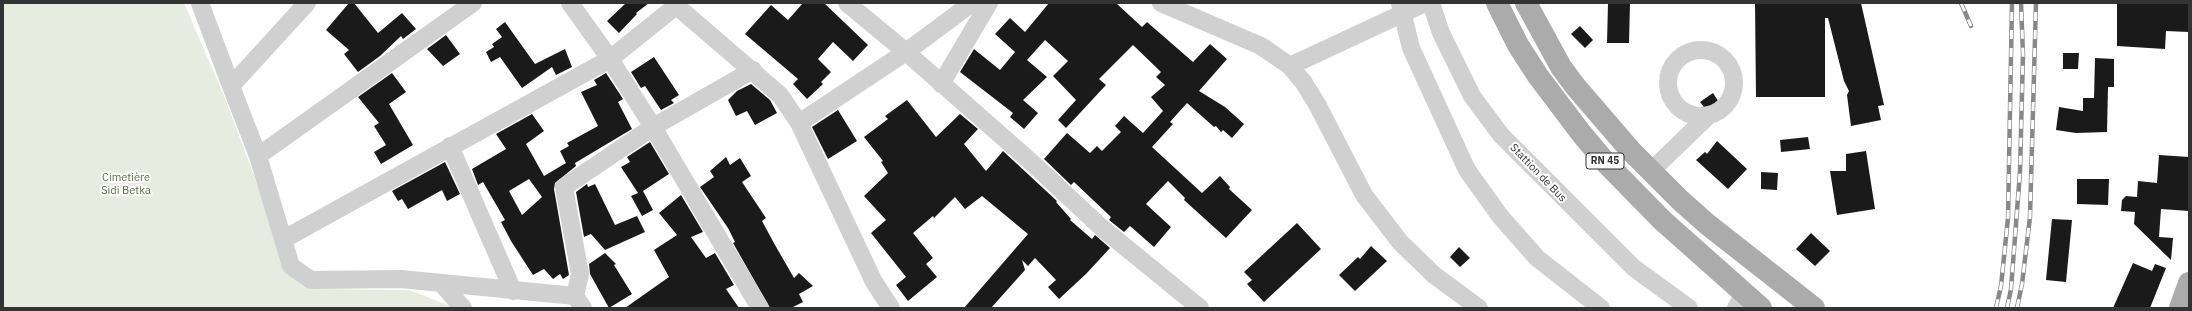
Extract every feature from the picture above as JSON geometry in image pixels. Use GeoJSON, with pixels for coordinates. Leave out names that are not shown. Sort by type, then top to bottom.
{"type":"FeatureCollection","features":[{"type":"Feature","properties":{"kind":"main road","name":"RN 45"},"geometry":{"type":"LineString","coordinates":[[1497,3],[1518,45],[1538,76],[1598,154],[1740,301],[1761,308]]}},
{"type":"Feature","properties":{"kind":"main road","name":"RN 45"},"geometry":{"type":"LineString","coordinates":[[1526,3],[1561,67],[1575,86],[1651,172],[1707,224],[1810,306]]}},
{"type":"Feature","properties":{"kind":"main road"},"geometry":{"type":"LineString","coordinates":[[1740,301],[1748,281],[1758,271],[1764,268]]}},
{"type":"Feature","properties":{"kind":"main road"},"geometry":{"type":"LineString","coordinates":[[2180,308],[2189,283]]}},
{"type":"Feature","properties":{"kind":"street"},"geometry":{"type":"LineString","coordinates":[[200,3],[258,156],[291,266],[311,280],[401,279],[513,291],[579,302],[580,274],[564,187],[653,127],[753,70]]}},
{"type":"Feature","properties":{"kind":"street"},"geometry":{"type":"LineString","coordinates":[[231,86],[307,3]]}},
{"type":"Feature","properties":{"kind":"street"},"geometry":{"type":"LineString","coordinates":[[258,156],[473,3]]}},
{"type":"Feature","properties":{"kind":"street"},"geometry":{"type":"LineString","coordinates":[[570,3],[610,59],[653,127],[760,308]]}},
{"type":"Feature","properties":{"kind":"street"},"geometry":{"type":"LineString","coordinates":[[847,3],[906,52],[1030,161],[1102,228],[1200,308]]}},
{"type":"Feature","properties":{"kind":"street"},"geometry":{"type":"LineString","coordinates":[[799,123],[906,52],[972,3]]}},
{"type":"Feature","properties":{"kind":"street"},"geometry":{"type":"LineString","coordinates":[[941,84],[989,3]]}},
{"type":"Feature","properties":{"kind":"street"},"geometry":{"type":"LineString","coordinates":[[1161,3],[1261,46],[1290,66],[1311,94],[1364,195],[1395,237],[1434,275],[1479,308]]}},
{"type":"Feature","properties":{"kind":"street"},"geometry":{"type":"LineString","coordinates":[[1290,66],[1401,8],[1425,3]]}},
{"type":"Feature","properties":{"kind":"street","name":"Stattion de Bus"},"geometry":{"type":"LineString","coordinates":[[1431,3],[1441,33],[1472,96],[1500,135],[1634,268],[1689,308]]}},
{"type":"Feature","properties":{"kind":"street"},"geometry":{"type":"LineString","coordinates":[[284,239],[610,59],[675,4],[780,94],[799,123],[874,282],[891,308]]}},
{"type":"Feature","properties":{"kind":"street"},"geometry":{"type":"LineString","coordinates":[[1401,8],[1411,48],[1467,170],[1500,216],[1537,258],[1601,308]]}},
{"type":"Feature","properties":{"kind":"street"},"geometry":{"type":"LineString","coordinates":[[1651,172],[1708,116]]}},
{"type":"Feature","properties":{"kind":"street"},"geometry":{"type":"LineString","coordinates":[[450,146],[513,291]]}},
{"type":"Feature","properties":{"kind":"street"},"geometry":{"type":"LineString","coordinates":[[442,284],[463,308]]}},
{"type":"Feature","properties":{"kind":"green space","name":"Cimetière Sidi Betka"},"geometry":{"type":"Polygon","coordinates":[[[3,3],[184,3],[224,96],[261,194],[284,270],[312,289],[409,290],[456,308],[3,308],[3,3]]]}},
{"type":"Feature","properties":{"kind":"building"},"geometry":{"type":"Polygon","coordinates":[[[349,3],[354,3],[378,33],[402,13],[416,29],[403,39],[401,36],[380,56],[358,72],[344,54],[349,50],[326,30],[349,3]]]}},
{"type":"Feature","properties":{"kind":"building"},"geometry":{"type":"Polygon","coordinates":[[[626,3],[649,3],[636,13],[637,14],[619,33],[607,21],[626,3]]]}},
{"type":"Feature","properties":{"kind":"building"},"geometry":{"type":"Polygon","coordinates":[[[803,3],[824,3],[868,45],[853,61],[833,42],[818,59],[831,72],[821,82],[823,84],[807,99],[793,84],[798,79],[745,34],[771,5],[788,20],[803,3]]]}},
{"type":"Feature","properties":{"kind":"building"},"geometry":{"type":"Polygon","coordinates":[[[1049,3],[1116,3],[1142,27],[1147,22],[1193,62],[1210,44],[1227,59],[1199,91],[1225,107],[1244,124],[1232,138],[1223,130],[1221,132],[1216,126],[1214,127],[1187,103],[1170,122],[1173,124],[1152,147],[1202,193],[1220,176],[1230,187],[1229,189],[1252,210],[1226,238],[1184,200],[1185,198],[1168,181],[1146,204],[1171,227],[1154,247],[1130,226],[1124,232],[1109,220],[1111,217],[1074,182],[1071,185],[1044,159],[1067,133],[1090,153],[1097,146],[1102,151],[1121,132],[1115,126],[1124,116],[1143,133],[1163,111],[1151,97],[1165,85],[1156,77],[1161,72],[1133,45],[1099,79],[1106,85],[1066,128],[1058,120],[1076,100],[1053,76],[1068,61],[1045,40],[1027,60],[1047,77],[1023,100],[1038,113],[1024,129],[1010,117],[1013,113],[960,72],[974,49],[1000,70],[1015,52],[995,34],[1010,18],[1025,32],[1049,3]]]}},
{"type":"Feature","properties":{"kind":"building"},"geometry":{"type":"Polygon","coordinates":[[[1608,3],[1630,3],[1629,43],[1607,43],[1608,3]]]}},
{"type":"Feature","properties":{"kind":"building"},"geometry":{"type":"Polygon","coordinates":[[[1755,3],[1861,3],[1884,105],[1878,106],[1881,120],[1851,126],[1847,95],[1849,91],[1844,81],[1828,18],[1825,18],[1825,97],[1756,97],[1755,3]]]}},
{"type":"Feature","properties":{"kind":"building"},"geometry":{"type":"Polygon","coordinates":[[[2117,3],[2189,3],[2189,32],[2166,31],[2165,49],[2117,46],[2117,3]]]}},
{"type":"Feature","properties":{"kind":"building"},"geometry":{"type":"Polygon","coordinates":[[[505,22],[535,64],[565,49],[572,67],[556,75],[552,67],[522,88],[500,57],[491,62],[486,52],[494,47],[492,44],[502,37],[496,29],[505,22]]]}},
{"type":"Feature","properties":{"kind":"building"},"geometry":{"type":"Polygon","coordinates":[[[1580,26],[1593,40],[1585,48],[1571,34],[1580,26]]]}},
{"type":"Feature","properties":{"kind":"building"},"geometry":{"type":"Polygon","coordinates":[[[446,35],[460,54],[443,66],[427,49],[446,35]]]}},
{"type":"Feature","properties":{"kind":"building"},"geometry":{"type":"Polygon","coordinates":[[[2063,53],[2079,53],[2078,69],[2063,69],[2063,53]]]}},
{"type":"Feature","properties":{"kind":"building"},"geometry":{"type":"Polygon","coordinates":[[[654,57],[679,95],[671,100],[674,103],[661,110],[645,86],[641,88],[631,72],[654,57]]]}},
{"type":"Feature","properties":{"kind":"building"},"geometry":{"type":"Polygon","coordinates":[[[2095,58],[2114,59],[2114,87],[2108,87],[2107,132],[2076,133],[2056,130],[2059,107],[2083,111],[2083,98],[2094,98],[2095,58]]]}},
{"type":"Feature","properties":{"kind":"building"},"geometry":{"type":"Polygon","coordinates":[[[392,73],[406,92],[389,104],[413,145],[381,164],[374,152],[386,145],[374,126],[379,123],[358,97],[392,73]]]}},
{"type":"Feature","properties":{"kind":"building"},"geometry":{"type":"Polygon","coordinates":[[[606,73],[623,99],[618,102],[632,129],[575,163],[576,166],[555,183],[554,189],[569,275],[563,279],[560,274],[553,279],[544,269],[533,275],[511,241],[501,222],[505,220],[483,182],[478,185],[472,169],[506,149],[496,134],[532,114],[544,131],[526,144],[544,176],[566,163],[560,151],[569,146],[567,143],[598,126],[581,92],[597,85],[594,80],[606,73]],[[529,179],[509,191],[522,215],[542,197],[529,179]]]}},
{"type":"Feature","properties":{"kind":"building"},"geometry":{"type":"Polygon","coordinates":[[[751,84],[770,100],[777,113],[755,125],[747,111],[736,116],[728,100],[737,91],[751,84]]]}},
{"type":"Feature","properties":{"kind":"building"},"geometry":{"type":"Polygon","coordinates":[[[1713,93],[1724,110],[1718,114],[1715,108],[1711,106],[1704,107],[1700,102],[1713,93]]]}},
{"type":"Feature","properties":{"kind":"building"},"geometry":{"type":"Polygon","coordinates":[[[907,100],[936,137],[960,114],[978,129],[964,144],[986,171],[1003,151],[1057,201],[1056,202],[1071,219],[1070,220],[1092,239],[1095,235],[1110,248],[1086,274],[1059,299],[1048,287],[1056,280],[1035,258],[1028,266],[1022,260],[1025,270],[991,308],[964,308],[1028,234],[982,196],[965,209],[955,197],[934,218],[933,216],[913,233],[933,258],[926,264],[937,277],[908,301],[896,285],[906,277],[871,233],[886,220],[864,196],[888,173],[881,162],[883,161],[864,137],[888,119],[885,116],[907,100]]]}},
{"type":"Feature","properties":{"kind":"building"},"geometry":{"type":"Polygon","coordinates":[[[838,110],[857,141],[828,159],[812,127],[838,110]]]}},
{"type":"Feature","properties":{"kind":"building"},"geometry":{"type":"Polygon","coordinates":[[[1808,137],[1810,149],[1781,152],[1780,140],[1808,137]]]}},
{"type":"Feature","properties":{"kind":"building"},"geometry":{"type":"Polygon","coordinates":[[[1717,141],[1747,169],[1728,189],[1696,160],[1705,152],[1707,154],[1717,141]]]}},
{"type":"Feature","properties":{"kind":"building"},"geometry":{"type":"Polygon","coordinates":[[[650,142],[669,174],[643,191],[653,210],[642,216],[631,196],[638,193],[621,167],[630,162],[627,157],[650,142]]]}},
{"type":"Feature","properties":{"kind":"building"},"geometry":{"type":"Polygon","coordinates":[[[1866,151],[1875,209],[1837,215],[1830,171],[1846,171],[1846,154],[1866,151]]]}},
{"type":"Feature","properties":{"kind":"building"},"geometry":{"type":"Polygon","coordinates":[[[2159,155],[2189,157],[2189,211],[2161,209],[2159,237],[2173,238],[2171,260],[2134,224],[2135,212],[2121,211],[2122,200],[2126,196],[2137,197],[2138,181],[2157,183],[2159,155]]]}},
{"type":"Feature","properties":{"kind":"building"},"geometry":{"type":"Polygon","coordinates":[[[726,157],[730,165],[740,158],[751,176],[742,182],[766,218],[762,221],[794,278],[799,273],[813,286],[799,294],[803,302],[791,308],[770,308],[733,243],[735,242],[728,228],[700,187],[714,177],[710,171],[726,157]]]}},
{"type":"Feature","properties":{"kind":"building"},"geometry":{"type":"Polygon","coordinates":[[[445,162],[460,194],[447,201],[442,190],[408,209],[402,199],[398,201],[392,191],[445,162]]]}},
{"type":"Feature","properties":{"kind":"building"},"geometry":{"type":"Polygon","coordinates":[[[1761,172],[1778,173],[1777,190],[1761,189],[1761,172]]]}},
{"type":"Feature","properties":{"kind":"building"},"geometry":{"type":"Polygon","coordinates":[[[2077,179],[2109,179],[2108,205],[2077,204],[2077,179]]]}},
{"type":"Feature","properties":{"kind":"building"},"geometry":{"type":"Polygon","coordinates":[[[587,184],[588,187],[595,184],[615,225],[637,216],[645,232],[605,250],[591,234],[584,237],[576,192],[587,184]]]}},
{"type":"Feature","properties":{"kind":"building"},"geometry":{"type":"Polygon","coordinates":[[[681,195],[703,232],[691,237],[706,258],[715,253],[734,285],[726,289],[739,308],[625,308],[669,277],[654,250],[677,235],[659,213],[681,195]]]}},
{"type":"Feature","properties":{"kind":"building"},"geometry":{"type":"Polygon","coordinates":[[[2052,219],[2072,220],[2066,282],[2046,280],[2052,219]]]}},
{"type":"Feature","properties":{"kind":"building"},"geometry":{"type":"Polygon","coordinates":[[[1297,223],[1321,249],[1264,302],[1247,284],[1252,280],[1244,272],[1297,223]]]}},
{"type":"Feature","properties":{"kind":"building"},"geometry":{"type":"Polygon","coordinates":[[[1811,233],[1830,251],[1815,266],[1796,249],[1811,233]]]}},
{"type":"Feature","properties":{"kind":"building"},"geometry":{"type":"Polygon","coordinates":[[[1371,246],[1387,261],[1355,291],[1339,275],[1358,257],[1360,259],[1371,246]]]}},
{"type":"Feature","properties":{"kind":"building"},"geometry":{"type":"Polygon","coordinates":[[[1459,247],[1470,258],[1460,267],[1450,257],[1459,247]]]}},
{"type":"Feature","properties":{"kind":"building"},"geometry":{"type":"Polygon","coordinates":[[[605,253],[616,264],[614,265],[632,294],[609,308],[590,274],[589,264],[605,253]]]}},
{"type":"Feature","properties":{"kind":"building"},"geometry":{"type":"Polygon","coordinates":[[[2133,263],[2152,271],[2155,264],[2166,268],[2150,308],[2113,308],[2133,263]]]}},
{"type":"Feature","properties":{"kind":"railway"},"geometry":{"type":"LineString","coordinates":[[1961,3],[1971,26]]}},
{"type":"Feature","properties":{"kind":"railway"},"geometry":{"type":"LineString","coordinates":[[1996,308],[2001,286],[2008,218],[2012,3]]}},
{"type":"Feature","properties":{"kind":"railway"},"geometry":{"type":"LineString","coordinates":[[2007,308],[2011,289],[2020,172],[2023,54],[2021,3]]}},
{"type":"Feature","properties":{"kind":"railway"},"geometry":{"type":"LineString","coordinates":[[2017,308],[2022,284],[2030,217],[2036,3]]}}]}
